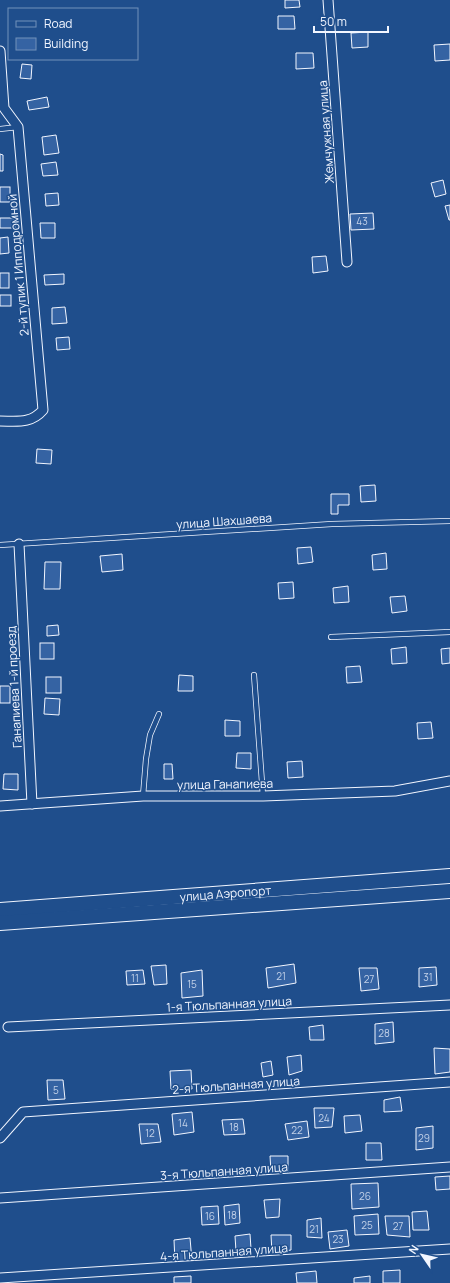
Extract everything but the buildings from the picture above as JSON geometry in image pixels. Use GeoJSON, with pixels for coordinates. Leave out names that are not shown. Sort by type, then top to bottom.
{"type":"FeatureCollection","features":[{"type":"Feature","properties":{"kind":"main road","name":"улица Аэропорт"},"geometry":{"type":"LineString","coordinates":[[0,910],[450,876]]}},
{"type":"Feature","properties":{"kind":"main road","name":"улица Аэропорт"},"geometry":{"type":"LineString","coordinates":[[0,923],[450,891]]}},
{"type":"Feature","properties":{"kind":"street","name":"Жемчужная улица"},"geometry":{"type":"LineString","coordinates":[[328,0],[347,262]]}},
{"type":"Feature","properties":{"kind":"street"},"geometry":{"type":"LineString","coordinates":[[0,51],[4,108],[18,127]]}},
{"type":"Feature","properties":{"kind":"street","name":"2-й тупик 1 Ипподромной"},"geometry":{"type":"LineString","coordinates":[[0,421],[28,420],[37,417],[43,410],[18,127]]}},
{"type":"Feature","properties":{"kind":"street","name":"Ганапиева 1-й проезд"},"geometry":{"type":"LineString","coordinates":[[19,544],[32,804]]}},
{"type":"Feature","properties":{"kind":"street","name":"улица Ганапиева"},"geometry":{"type":"LineString","coordinates":[[0,806],[143,796],[263,796],[395,790],[450,781]]}},
{"type":"Feature","properties":{"kind":"street","name":"1-я Тюльпанная улица"},"geometry":{"type":"LineString","coordinates":[[8,1027],[450,1005]]}},
{"type":"Feature","properties":{"kind":"street","name":"2-я Тюльпанная улица"},"geometry":{"type":"LineString","coordinates":[[0,1138],[23,1112],[450,1082]]}},
{"type":"Feature","properties":{"kind":"street","name":"3-я Тюльпанная улица"},"geometry":{"type":"LineString","coordinates":[[0,1198],[450,1167]]}},
{"type":"Feature","properties":{"kind":"street","name":"4-я Тюльпанная улица"},"geometry":{"type":"LineString","coordinates":[[0,1278],[450,1249]]}},
{"type":"Feature","properties":{"kind":"lane"},"geometry":{"type":"LineString","coordinates":[[0,128],[18,127]]}},
{"type":"Feature","properties":{"kind":"lane","name":"улица Шахшаева"},"geometry":{"type":"LineString","coordinates":[[0,545],[332,524],[450,521]]}},
{"type":"Feature","properties":{"kind":"lane"},"geometry":{"type":"LineString","coordinates":[[331,637],[450,632]]}},
{"type":"Feature","properties":{"kind":"lane"},"geometry":{"type":"LineString","coordinates":[[254,675],[263,796]]}},
{"type":"Feature","properties":{"kind":"lane"},"geometry":{"type":"LineString","coordinates":[[143,796],[146,759],[150,735],[158,714]]}}]}
